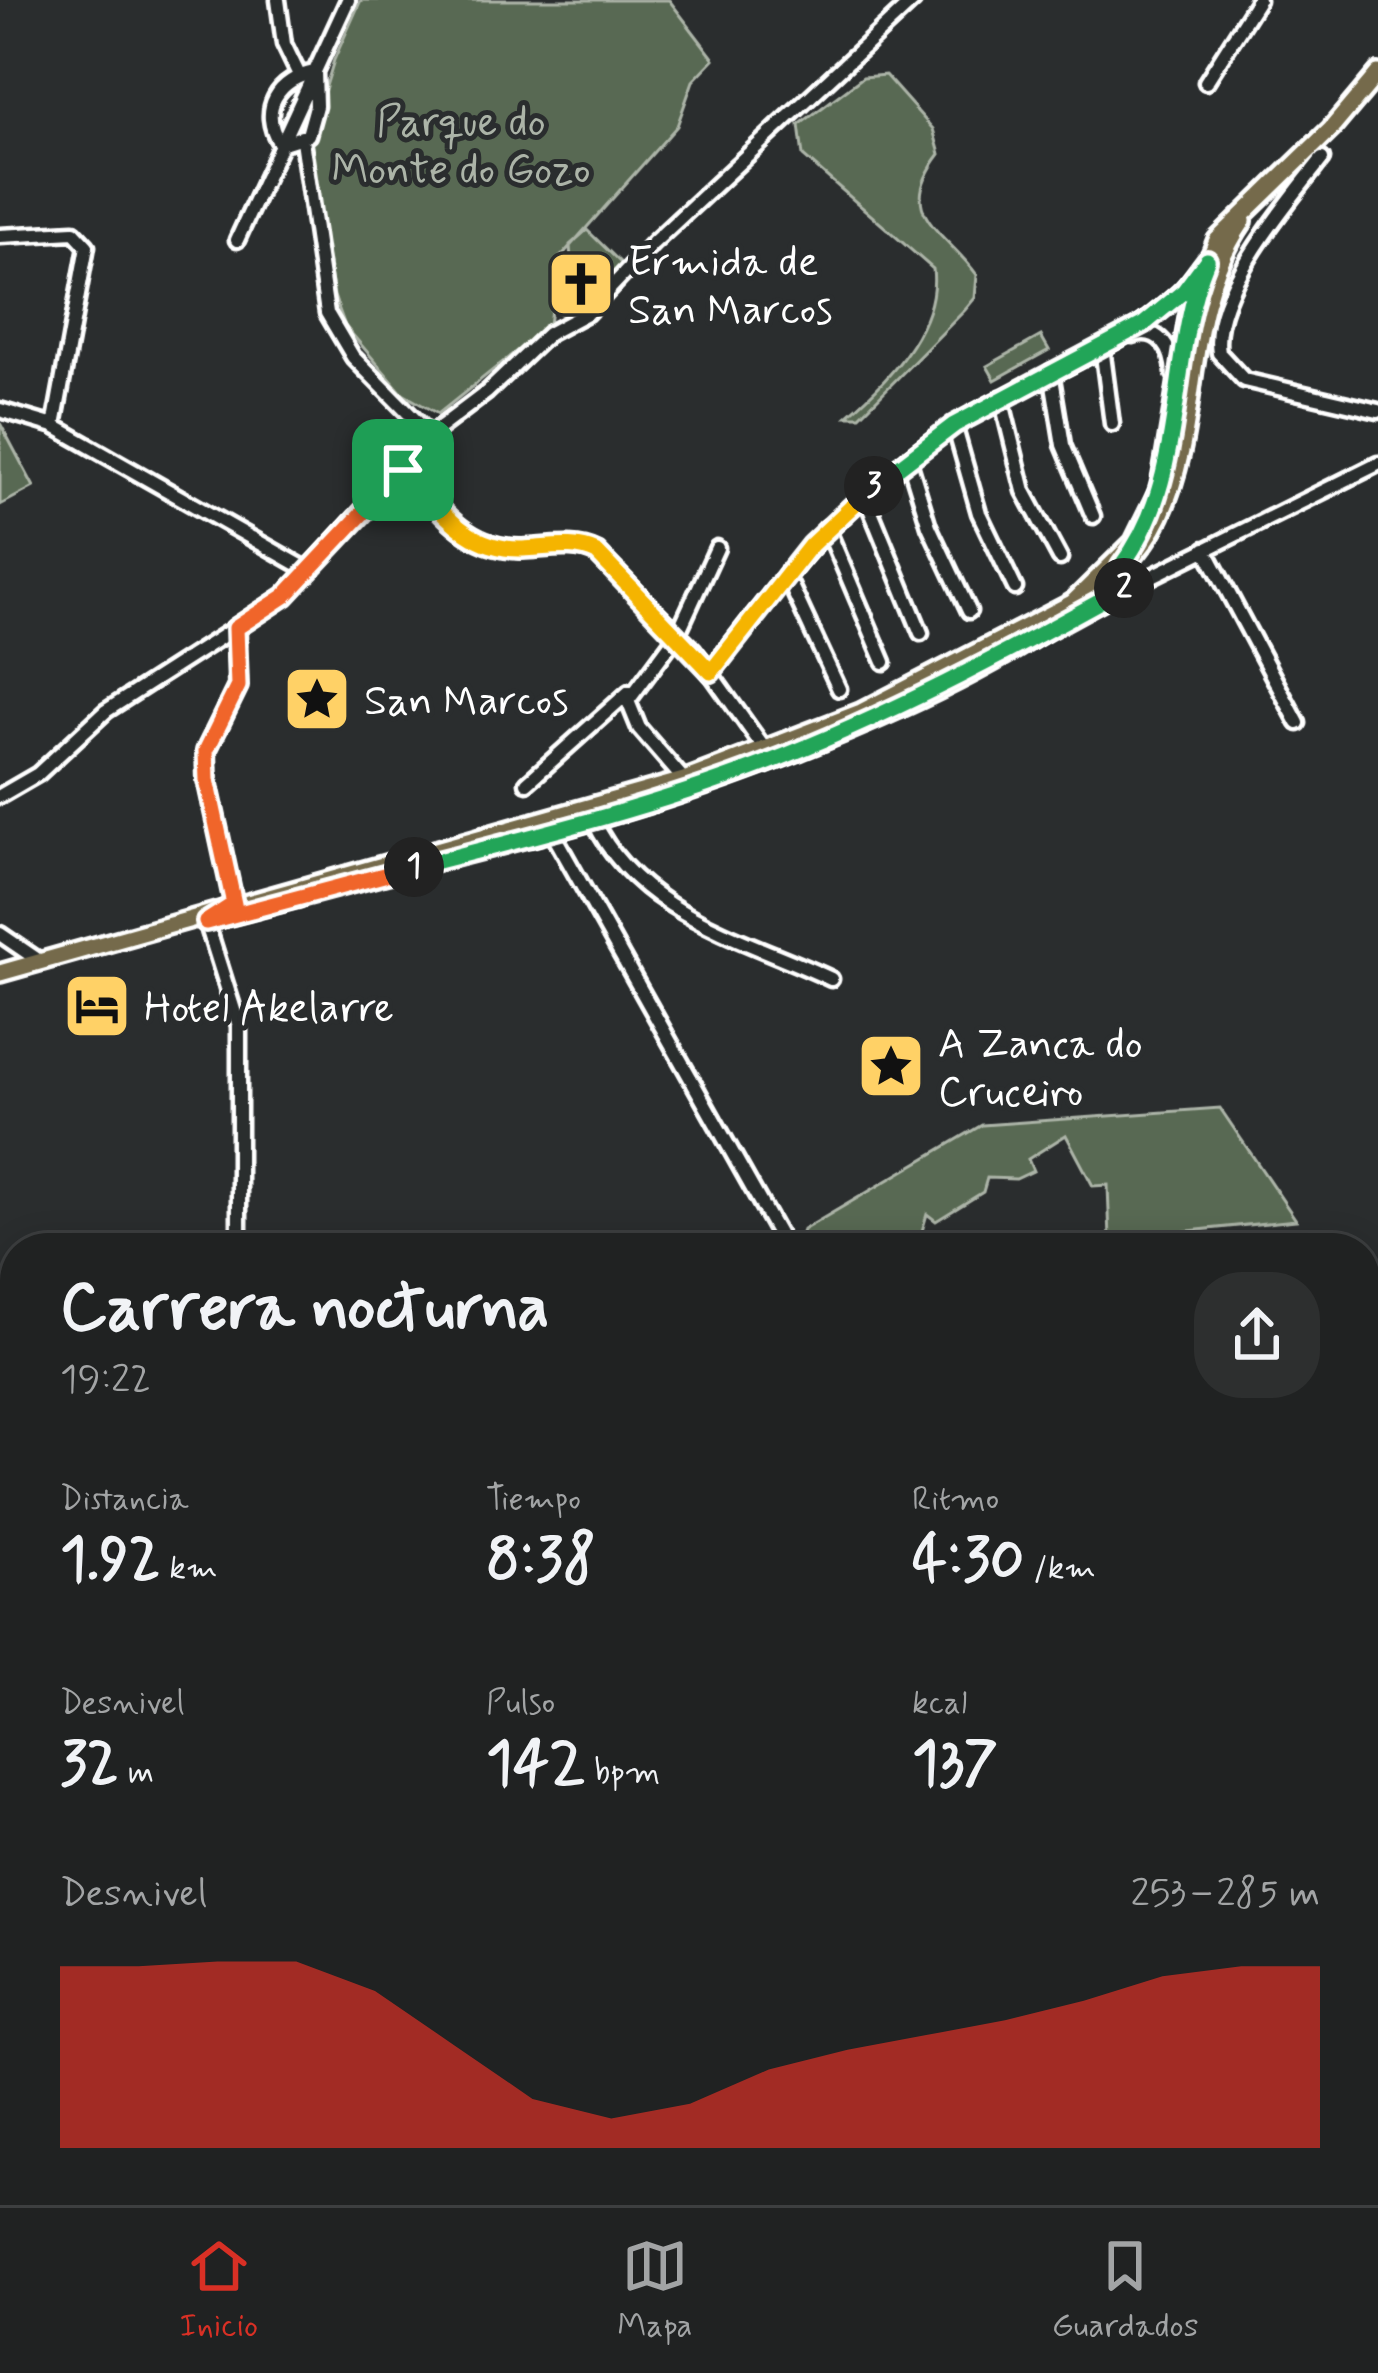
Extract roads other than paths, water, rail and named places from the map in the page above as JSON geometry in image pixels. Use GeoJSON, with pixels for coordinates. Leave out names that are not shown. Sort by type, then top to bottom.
{"type":"FeatureCollection","features":[{"type":"Feature","properties":{"kind":"main road"},"geometry":{"type":"LineString","coordinates":[[1128,575],[1134,542],[1160,489],[1174,425],[1187,321],[1207,260],[1221,234],[1309,161],[1325,134],[1378,73]]}},
{"type":"Feature","properties":{"kind":"main road"},"geometry":{"type":"LineString","coordinates":[[79,948],[206,922],[594,821],[835,736],[1128,575],[1159,520],[1175,479],[1204,297],[1219,258],[1256,201]]}},
{"type":"Feature","properties":{"kind":"main road"},"geometry":{"type":"LineString","coordinates":[[693,786],[749,757],[762,745],[796,740],[1073,609],[1134,542]]}},
{"type":"Feature","properties":{"kind":"main road"},"geometry":{"type":"LineString","coordinates":[[762,745],[776,753],[835,736]]}},
{"type":"Feature","properties":{"kind":"main road"},"geometry":{"type":"LineString","coordinates":[[0,973],[234,904],[693,786],[762,759],[762,745]]}},
{"type":"Feature","properties":{"kind":"main road"},"geometry":{"type":"LineString","coordinates":[[442,850],[543,829],[552,832],[625,800]]}},
{"type":"Feature","properties":{"kind":"main road"},"geometry":{"type":"LineString","coordinates":[[181,919],[206,922],[234,904]]}},
{"type":"Feature","properties":{"kind":"street"},"geometry":{"type":"LineString","coordinates":[[278,0],[284,44],[299,75]]}},
{"type":"Feature","properties":{"kind":"street"},"geometry":{"type":"LineString","coordinates":[[237,240],[348,0]]}},
{"type":"Feature","properties":{"kind":"street"},"geometry":{"type":"LineString","coordinates":[[0,796],[38,774],[106,711],[285,596],[430,435],[558,329],[586,313],[653,243],[914,0]]}},
{"type":"Feature","properties":{"kind":"street"},"geometry":{"type":"LineString","coordinates":[[1206,82],[1258,0]]}},
{"type":"Feature","properties":{"kind":"street"},"geometry":{"type":"LineString","coordinates":[[280,144],[272,124],[277,90],[299,75],[315,72]]}},
{"type":"Feature","properties":{"kind":"street"},"geometry":{"type":"LineString","coordinates":[[315,72],[316,106],[302,140],[327,313],[353,357],[430,435]]}},
{"type":"Feature","properties":{"kind":"street"},"geometry":{"type":"LineString","coordinates":[[280,144],[302,140]]}},
{"type":"Feature","properties":{"kind":"street"},"geometry":{"type":"LineString","coordinates":[[1309,161],[1303,183],[1221,310],[1219,353],[1236,376],[1378,411]]}},
{"type":"Feature","properties":{"kind":"street"},"geometry":{"type":"LineString","coordinates":[[0,236],[74,232],[87,246],[54,427]]}},
{"type":"Feature","properties":{"kind":"street"},"geometry":{"type":"LineString","coordinates":[[711,672],[786,575],[864,494],[954,425],[1108,344],[1171,304],[1207,260]]}},
{"type":"Feature","properties":{"kind":"street"},"geometry":{"type":"LineString","coordinates":[[1108,344],[1148,332],[1166,344],[1174,370],[1174,425]]}},
{"type":"Feature","properties":{"kind":"street"},"geometry":{"type":"LineString","coordinates":[[1108,344],[1112,424]]}},
{"type":"Feature","properties":{"kind":"street"},"geometry":{"type":"LineString","coordinates":[[1051,372],[1064,446],[1093,516]]}},
{"type":"Feature","properties":{"kind":"street"},"geometry":{"type":"LineString","coordinates":[[1001,398],[1024,491],[1060,558]]}},
{"type":"Feature","properties":{"kind":"street"},"geometry":{"type":"LineString","coordinates":[[0,410],[54,427],[308,570]]}},
{"type":"Feature","properties":{"kind":"street"},"geometry":{"type":"LineString","coordinates":[[954,425],[979,513],[1015,588]]}},
{"type":"Feature","properties":{"kind":"street"},"geometry":{"type":"LineString","coordinates":[[908,458],[929,526],[969,611]]}},
{"type":"Feature","properties":{"kind":"street"},"geometry":{"type":"LineString","coordinates":[[1128,575],[1205,549],[1378,464]]}},
{"type":"Feature","properties":{"kind":"street"},"geometry":{"type":"LineString","coordinates":[[403,470],[448,523],[489,544],[506,549],[578,547],[597,553],[711,672],[762,745]]}},
{"type":"Feature","properties":{"kind":"street"},"geometry":{"type":"LineString","coordinates":[[864,494],[921,633]]}},
{"type":"Feature","properties":{"kind":"street"},"geometry":{"type":"LineString","coordinates":[[827,528],[884,662]]}},
{"type":"Feature","properties":{"kind":"street"},"geometry":{"type":"LineString","coordinates":[[526,783],[631,690],[677,634],[716,548]]}},
{"type":"Feature","properties":{"kind":"street"},"geometry":{"type":"LineString","coordinates":[[1205,549],[1298,723]]}},
{"type":"Feature","properties":{"kind":"street"},"geometry":{"type":"LineString","coordinates":[[786,575],[839,689]]}},
{"type":"Feature","properties":{"kind":"street"},"geometry":{"type":"LineString","coordinates":[[234,904],[207,780],[206,751],[238,686],[236,628]]}},
{"type":"Feature","properties":{"kind":"street"},"geometry":{"type":"LineString","coordinates":[[631,690],[632,718],[693,786]]}},
{"type":"Feature","properties":{"kind":"street"},"geometry":{"type":"LineString","coordinates":[[594,821],[626,870],[701,924],[831,979]]}},
{"type":"Feature","properties":{"kind":"street"},"geometry":{"type":"LineString","coordinates":[[552,832],[778,1233]]}},
{"type":"Feature","properties":{"kind":"street"},"geometry":{"type":"LineString","coordinates":[[206,922],[239,1026],[239,1233]]}},
{"type":"Feature","properties":{"kind":"street"},"geometry":{"type":"LineString","coordinates":[[0,934],[38,960]]}},
{"type":"Feature","properties":{"kind":"place","name":"Ermida de San Marcos"},"geometry":{"type":"Point","coordinates":[581,284]}},
{"type":"Feature","properties":{"kind":"place","name":"San Marcos"},"geometry":{"type":"Point","coordinates":[317,699]}},
{"type":"Feature","properties":{"kind":"place","name":"Hotel Akelarre"},"geometry":{"type":"Point","coordinates":[97,1006]}},
{"type":"Feature","properties":{"kind":"place","name":"A Zanca do Cruceiro"},"geometry":{"type":"Point","coordinates":[891,1066]}},
{"type":"Feature","properties":{"kind":"park label","name":"Parque do Monte do Gozo"},"geometry":{"type":"Point","coordinates":[461,144]}}]}
